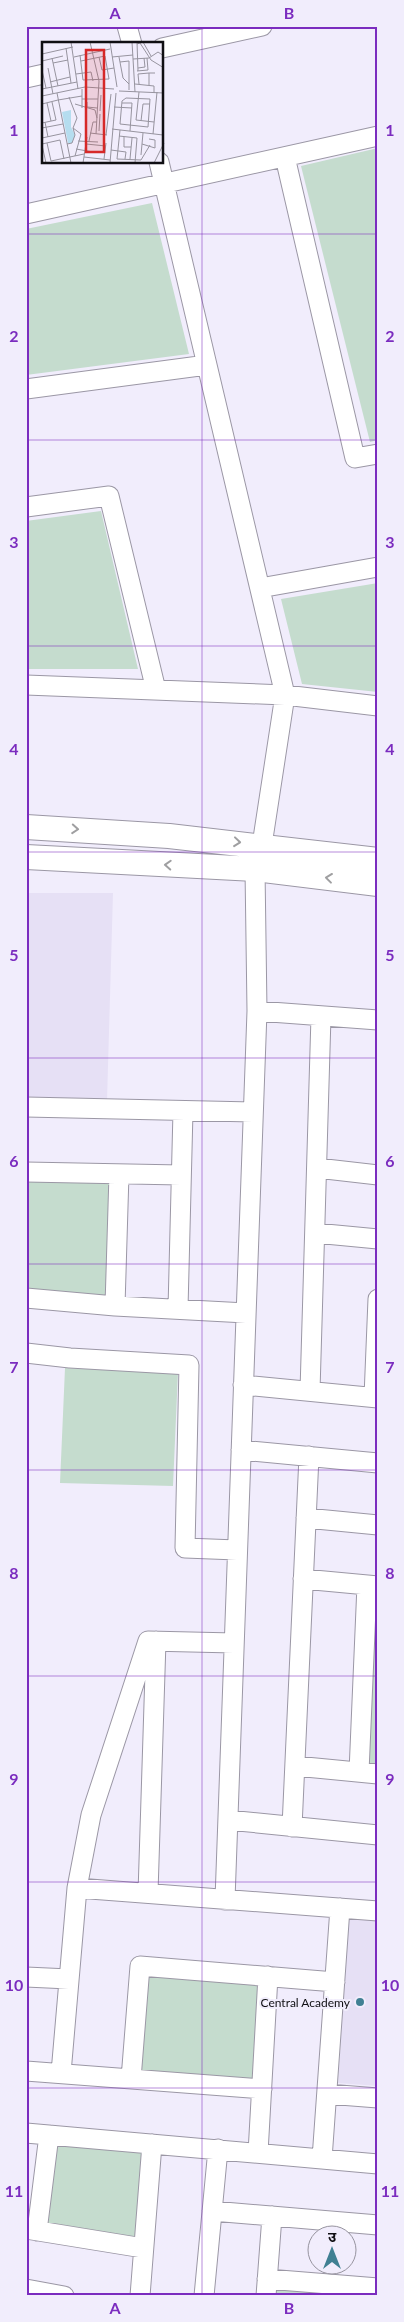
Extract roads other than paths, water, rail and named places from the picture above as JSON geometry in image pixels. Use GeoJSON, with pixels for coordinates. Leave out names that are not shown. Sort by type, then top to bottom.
{"type":"FeatureCollection","features":[{"type":"Feature","properties":{"kind":"street"},"geometry":{"type":"LineString","coordinates":[[128,26],[132,42]]}},
{"type":"Feature","properties":{"kind":"street"},"geometry":{"type":"LineString","coordinates":[[164,48],[262,26]]}},
{"type":"Feature","properties":{"kind":"street"},"geometry":{"type":"LineString","coordinates":[[26,78],[42,74]]}},
{"type":"Feature","properties":{"kind":"street"},"geometry":{"type":"LineString","coordinates":[[26,214],[378,136]]}},
{"type":"Feature","properties":{"kind":"street"},"geometry":{"type":"LineString","coordinates":[[285,157],[355,458],[378,454]]}},
{"type":"Feature","properties":{"kind":"street"},"geometry":{"type":"LineString","coordinates":[[159,164],[285,695],[262,845],[255,869],[257,1011],[225,1900]]}},
{"type":"Feature","properties":{"kind":"street"},"geometry":{"type":"LineString","coordinates":[[26,389],[207,365]]}},
{"type":"Feature","properties":{"kind":"street"},"geometry":{"type":"LineString","coordinates":[[26,507],[109,496],[156,690]]}},
{"type":"Feature","properties":{"kind":"street"},"geometry":{"type":"LineString","coordinates":[[260,588],[378,567]]}},
{"type":"Feature","properties":{"kind":"street"},"geometry":{"type":"LineString","coordinates":[[26,685],[285,695],[378,706]]}},
{"type":"Feature","properties":{"kind":"street"},"geometry":{"type":"LineString","coordinates":[[26,827],[169,836],[262,845],[378,860]]}},
{"type":"Feature","properties":{"kind":"street"},"geometry":{"type":"LineString","coordinates":[[26,857],[255,869],[378,884]]}},
{"type":"Feature","properties":{"kind":"street"},"geometry":{"type":"LineString","coordinates":[[257,1011],[378,1020]]}},
{"type":"Feature","properties":{"kind":"street"},"geometry":{"type":"LineString","coordinates":[[310,1391],[321,1016]]}},
{"type":"Feature","properties":{"kind":"street"},"geometry":{"type":"LineString","coordinates":[[26,1107],[253,1112]]}},
{"type":"Feature","properties":{"kind":"street"},"geometry":{"type":"LineString","coordinates":[[178,1309],[183,1111]]}},
{"type":"Feature","properties":{"kind":"street"},"geometry":{"type":"LineString","coordinates":[[316,1168],[378,1175]]}},
{"type":"Feature","properties":{"kind":"street"},"geometry":{"type":"LineString","coordinates":[[26,1172],[181,1175]]}},
{"type":"Feature","properties":{"kind":"street"},"geometry":{"type":"LineString","coordinates":[[115,1306],[119,1174]]}},
{"type":"Feature","properties":{"kind":"street"},"geometry":{"type":"LineString","coordinates":[[315,1233],[378,1239]]}},
{"type":"Feature","properties":{"kind":"street"},"geometry":{"type":"LineString","coordinates":[[26,1298],[115,1306],[246,1313]]}},
{"type":"Feature","properties":{"kind":"street"},"geometry":{"type":"LineString","coordinates":[[244,1385],[376,1398],[378,1300]]}},
{"type":"Feature","properties":{"kind":"street"},"geometry":{"type":"LineString","coordinates":[[26,1353],[70,1358],[189,1365],[185,1548],[238,1550]]}},
{"type":"Feature","properties":{"kind":"street"},"geometry":{"type":"LineString","coordinates":[[241,1450],[378,1463]]}},
{"type":"Feature","properties":{"kind":"street"},"geometry":{"type":"LineString","coordinates":[[292,1827],[309,1456]]}},
{"type":"Feature","properties":{"kind":"street"},"geometry":{"type":"LineString","coordinates":[[306,1518],[378,1525]]}},
{"type":"Feature","properties":{"kind":"street"},"geometry":{"type":"LineString","coordinates":[[303,1579],[372,1585],[359,1772]]}},
{"type":"Feature","properties":{"kind":"street"},"geometry":{"type":"LineString","coordinates":[[61,2073],[77,1888],[91,1815],[148,1641],[234,1643]]}},
{"type":"Feature","properties":{"kind":"street"},"geometry":{"type":"LineString","coordinates":[[148,1894],[156,1641]]}},
{"type":"Feature","properties":{"kind":"street"},"geometry":{"type":"LineString","coordinates":[[295,1766],[378,1774]]}},
{"type":"Feature","properties":{"kind":"street"},"geometry":{"type":"LineString","coordinates":[[228,1820],[378,1836]]}},
{"type":"Feature","properties":{"kind":"street"},"geometry":{"type":"LineString","coordinates":[[77,1888],[378,1911]]}},
{"type":"Feature","properties":{"kind":"street"},"geometry":{"type":"LineString","coordinates":[[322,2159],[340,1908]]}},
{"type":"Feature","properties":{"kind":"street"},"geometry":{"type":"LineString","coordinates":[[131,2079],[140,1966],[335,1982]]}},
{"type":"Feature","properties":{"kind":"street"},"geometry":{"type":"LineString","coordinates":[[258,2153],[268,1976]]}},
{"type":"Feature","properties":{"kind":"street"},"geometry":{"type":"LineString","coordinates":[[26,1977],[69,1979]]}},
{"type":"Feature","properties":{"kind":"street"},"geometry":{"type":"LineString","coordinates":[[26,2070],[262,2089]]}},
{"type":"Feature","properties":{"kind":"street"},"geometry":{"type":"LineString","coordinates":[[327,2094],[378,2098]]}},
{"type":"Feature","properties":{"kind":"street"},"geometry":{"type":"LineString","coordinates":[[26,2133],[378,2164]]}},
{"type":"Feature","properties":{"kind":"street"},"geometry":{"type":"LineString","coordinates":[[49,2135],[32,2230],[143,2248]]}},
{"type":"Feature","properties":{"kind":"street"},"geometry":{"type":"LineString","coordinates":[[140,2296],[152,2144]]}},
{"type":"Feature","properties":{"kind":"street"},"geometry":{"type":"LineString","coordinates":[[204,2296],[218,2149]]}},
{"type":"Feature","properties":{"kind":"street"},"geometry":{"type":"LineString","coordinates":[[212,2211],[378,2225]]}},
{"type":"Feature","properties":{"kind":"street"},"geometry":{"type":"LineString","coordinates":[[272,2216],[267,2287],[378,2288]]}},
{"type":"Feature","properties":{"kind":"street"},"geometry":{"type":"LineString","coordinates":[[28,2292],[64,2296]]}},
{"type":"Feature","properties":{"kind":"place","name":"Central Academy"},"geometry":{"type":"Point","coordinates":[360,2002]}}]}
